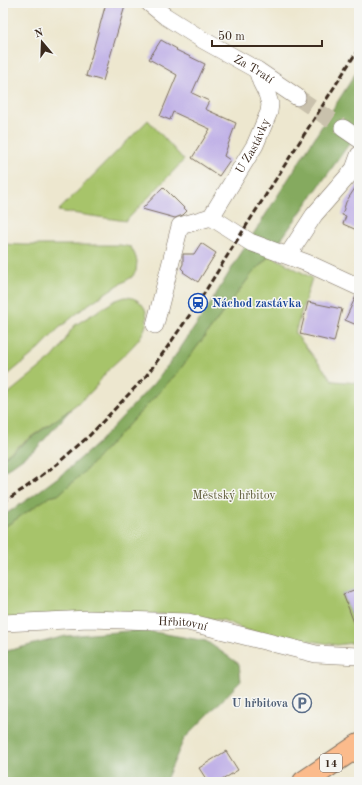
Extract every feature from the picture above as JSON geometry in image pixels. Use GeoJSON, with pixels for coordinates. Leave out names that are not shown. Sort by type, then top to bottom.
{"type":"FeatureCollection","features":[{"type":"Feature","properties":{"kind":"main road","name":"14"},"geometry":{"type":"LineString","coordinates":[[304,782],[359,745]]}},
{"type":"Feature","properties":{"kind":"street","name":"Za Tratí"},"geometry":{"type":"LineString","coordinates":[[149,3],[165,16],[203,40],[257,70],[297,98]]}},
{"type":"Feature","properties":{"kind":"street","name":"U Zastávky"},"geometry":{"type":"LineString","coordinates":[[211,217],[254,145],[269,112],[270,104],[257,70]]}},
{"type":"Feature","properties":{"kind":"street"},"geometry":{"type":"LineString","coordinates":[[343,128],[359,139]]}},
{"type":"Feature","properties":{"kind":"street"},"geometry":{"type":"LineString","coordinates":[[288,256],[314,215],[354,169],[359,155]]}},
{"type":"Feature","properties":{"kind":"street"},"geometry":{"type":"LineString","coordinates":[[154,325],[180,226],[211,217],[250,242],[307,263],[359,287]]}},
{"type":"Feature","properties":{"kind":"street","name":"Hřbitovní"},"geometry":{"type":"LineString","coordinates":[[3,623],[89,619],[188,622],[316,654],[359,656]]}},
{"type":"Feature","properties":{"kind":"green space"},"geometry":{"type":"Polygon","coordinates":[[[359,68],[359,130],[270,255],[251,275],[178,372],[84,472],[58,495],[49,497],[3,528],[3,516],[65,472],[98,443],[154,383],[175,356],[207,309],[359,68]]]}},
{"type":"Feature","properties":{"kind":"green space"},"geometry":{"type":"Polygon","coordinates":[[[148,120],[184,160],[126,221],[58,211],[148,120]]]}},
{"type":"Feature","properties":{"kind":"green space"},"geometry":{"type":"Polygon","coordinates":[[[3,244],[120,245],[131,247],[137,261],[136,271],[132,277],[86,306],[58,329],[39,349],[3,379],[3,244]]]}},
{"type":"Feature","properties":{"kind":"green space","name":"Městský hřbitov"},"geometry":{"type":"Polygon","coordinates":[[[270,255],[312,278],[295,333],[333,381],[359,383],[359,588],[343,594],[353,620],[359,618],[359,642],[337,645],[259,633],[246,630],[223,620],[162,614],[3,619],[3,528],[49,497],[58,495],[84,472],[178,372],[251,275],[270,255]]]}},
{"type":"Feature","properties":{"kind":"green space"},"geometry":{"type":"Polygon","coordinates":[[[125,297],[137,300],[145,309],[147,318],[146,326],[136,342],[85,397],[3,458],[3,397],[53,357],[75,325],[116,300],[125,297]]]}},
{"type":"Feature","properties":{"kind":"green space"},"geometry":{"type":"Polygon","coordinates":[[[71,409],[37,448],[3,472],[3,458],[71,409]]]}},
{"type":"Feature","properties":{"kind":"green space"},"geometry":{"type":"Polygon","coordinates":[[[142,630],[206,641],[239,664],[241,681],[184,739],[165,782],[3,782],[3,652],[66,636],[142,630]]]}},
{"type":"Feature","properties":{"kind":"building"},"geometry":{"type":"Polygon","coordinates":[[[106,3],[115,3],[125,6],[103,81],[86,76],[106,3]]]}},
{"type":"Feature","properties":{"kind":"building"},"geometry":{"type":"Polygon","coordinates":[[[161,40],[177,49],[176,50],[205,64],[192,93],[209,101],[205,109],[236,123],[224,156],[230,160],[219,176],[192,158],[210,129],[173,112],[170,120],[160,116],[177,75],[149,59],[161,40]]]}},
{"type":"Feature","properties":{"kind":"building"},"geometry":{"type":"Polygon","coordinates":[[[359,182],[359,231],[343,224],[346,216],[342,215],[346,202],[359,182]]]}},
{"type":"Feature","properties":{"kind":"building"},"geometry":{"type":"Polygon","coordinates":[[[163,187],[187,211],[183,215],[175,218],[142,209],[163,187]]]}},
{"type":"Feature","properties":{"kind":"building"},"geometry":{"type":"Polygon","coordinates":[[[201,243],[216,253],[198,282],[183,272],[184,271],[181,268],[183,264],[183,254],[194,254],[201,243]]]}},
{"type":"Feature","properties":{"kind":"building"},"geometry":{"type":"Polygon","coordinates":[[[356,296],[359,297],[359,326],[345,320],[356,296]]]}},
{"type":"Feature","properties":{"kind":"building"},"geometry":{"type":"Polygon","coordinates":[[[308,302],[342,309],[334,342],[300,334],[308,302]]]}},
{"type":"Feature","properties":{"kind":"building"},"geometry":{"type":"Polygon","coordinates":[[[359,588],[359,633],[358,633],[343,594],[359,588]]]}},
{"type":"Feature","properties":{"kind":"building"},"geometry":{"type":"Polygon","coordinates":[[[226,751],[238,770],[219,782],[208,782],[199,768],[226,751]]]}},
{"type":"Feature","properties":{"kind":"tunnel"},"geometry":{"type":"LineString","coordinates":[[297,97],[343,128]]}},
{"type":"Feature","properties":{"kind":"railway"},"geometry":{"type":"LineString","coordinates":[[3,502],[25,488],[57,464],[90,435],[146,376],[198,303],[359,48]]}},
{"type":"Feature","properties":{"kind":"place","name":"Náchod zastávka"},"geometry":{"type":"Point","coordinates":[198,303]}},
{"type":"Feature","properties":{"kind":"place","name":"U hřbitova"},"geometry":{"type":"Point","coordinates":[302,703]}}]}
